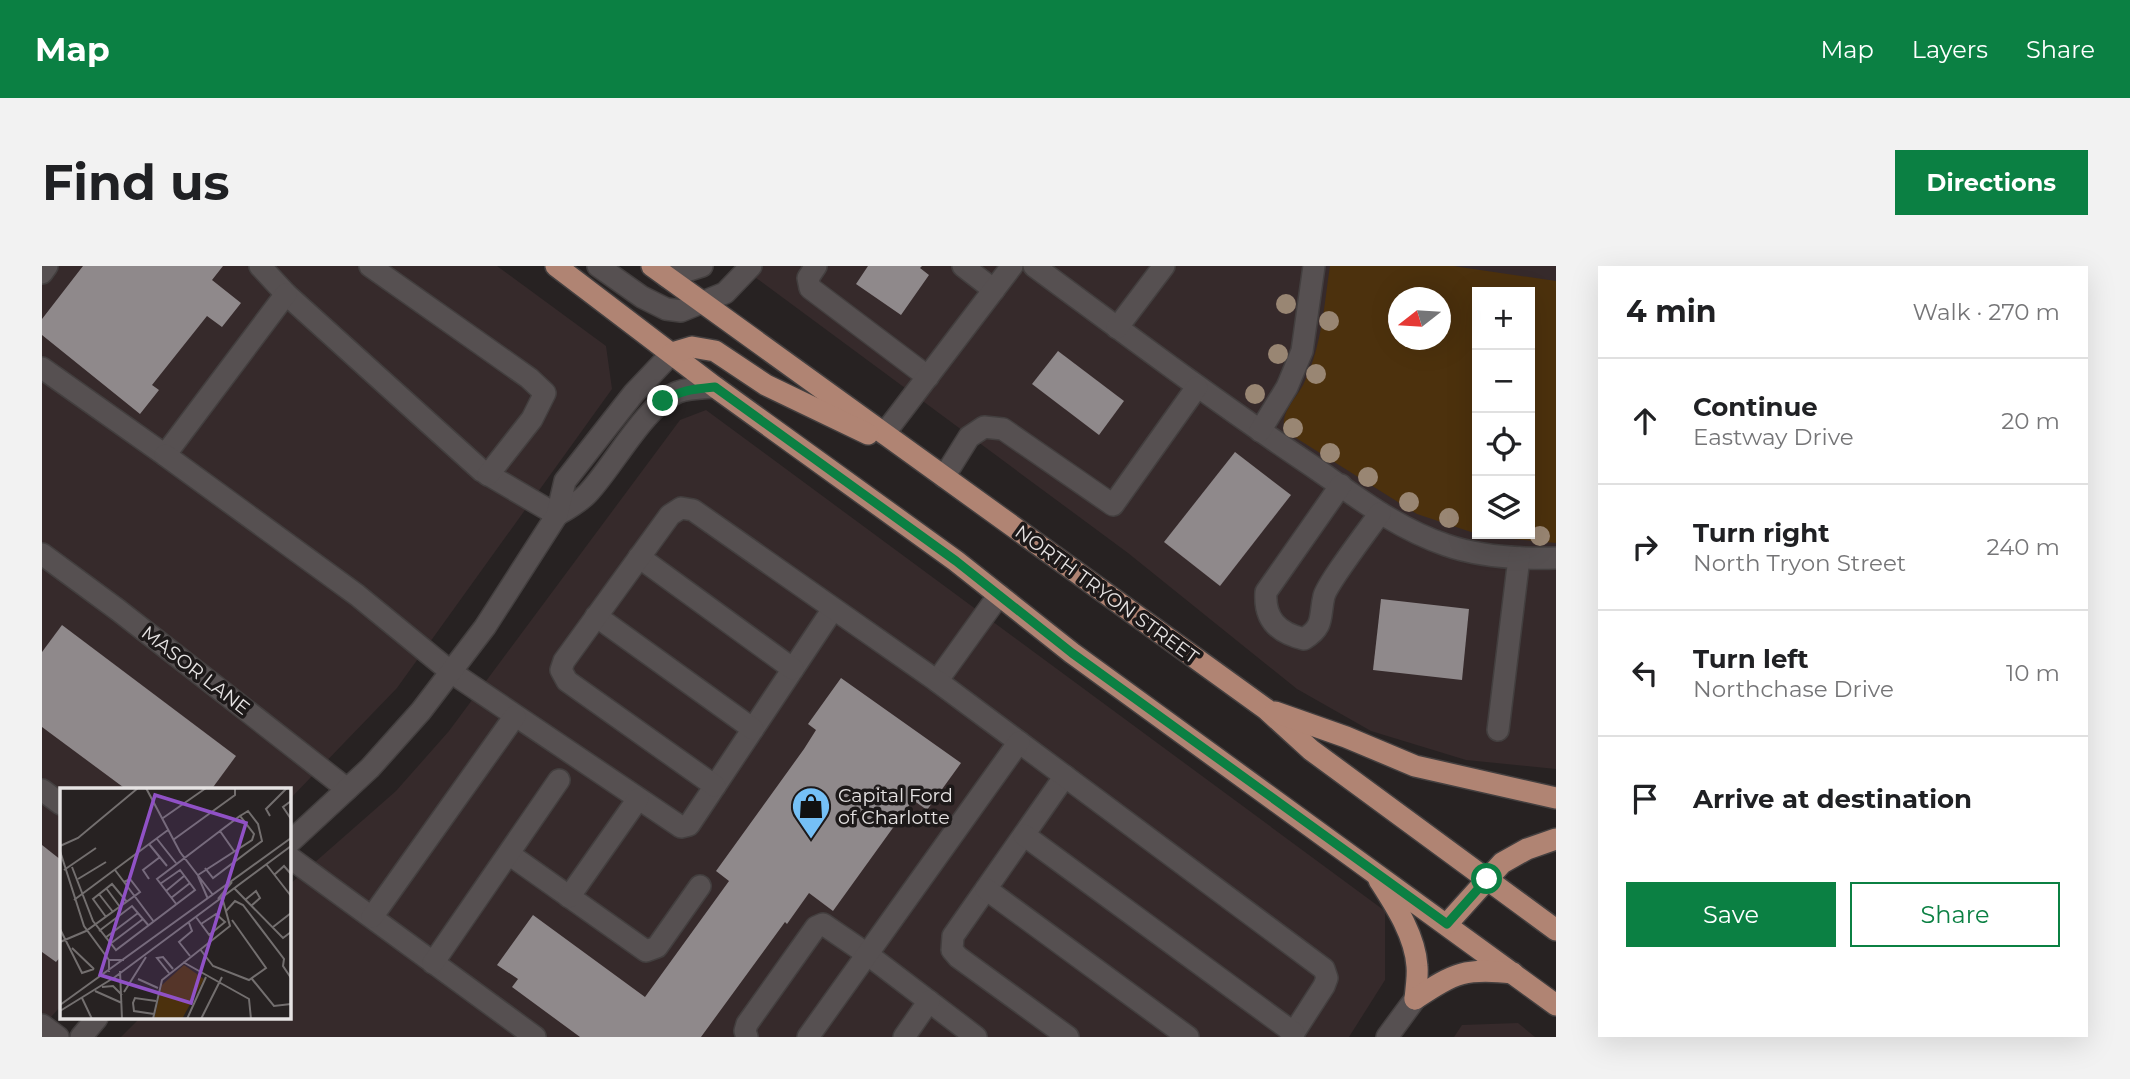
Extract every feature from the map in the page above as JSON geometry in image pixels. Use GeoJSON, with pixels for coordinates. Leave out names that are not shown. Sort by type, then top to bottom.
{"type":"FeatureCollection","features":[{"type":"Feature","properties":{"kind":"main road"},"geometry":{"type":"LineString","coordinates":[[556,266],[715,387],[956,561],[1072,653],[1556,1005]]}},
{"type":"Feature","properties":{"kind":"main road","name":"NORTH TRYON STREET"},"geometry":{"type":"LineString","coordinates":[[659,271],[1266,709],[1311,750],[1556,930]]}},
{"type":"Feature","properties":{"kind":"main road"},"geometry":{"type":"LineString","coordinates":[[673,353],[692,347],[715,351],[766,385],[917,458]]}},
{"type":"Feature","properties":{"kind":"main road"},"geometry":{"type":"LineString","coordinates":[[1266,709],[1346,737],[1415,766],[1556,798]]}},
{"type":"Feature","properties":{"kind":"main road"},"geometry":{"type":"LineString","coordinates":[[1447,924],[1502,863],[1556,839]]}},
{"type":"Feature","properties":{"kind":"main road"},"geometry":{"type":"LineString","coordinates":[[1374,872],[1394,905],[1414,947],[1418,967],[1415,999]]}},
{"type":"Feature","properties":{"kind":"main road"},"geometry":{"type":"LineString","coordinates":[[1415,999],[1462,973],[1479,970],[1513,973]]}},
{"type":"Feature","properties":{"kind":"street"},"geometry":{"type":"LineString","coordinates":[[42,273],[47,266]]}},
{"type":"Feature","properties":{"kind":"street"},"geometry":{"type":"LineString","coordinates":[[260,266],[286,294],[488,475],[557,515]]}},
{"type":"Feature","properties":{"kind":"street"},"geometry":{"type":"LineString","coordinates":[[370,266],[529,378],[545,393],[532,419],[488,475]]}},
{"type":"Feature","properties":{"kind":"street"},"geometry":{"type":"LineString","coordinates":[[598,266],[642,297],[666,309],[681,311],[725,293],[751,266]]}},
{"type":"Feature","properties":{"kind":"street"},"geometry":{"type":"LineString","coordinates":[[659,271],[702,266]]}},
{"type":"Feature","properties":{"kind":"street"},"geometry":{"type":"LineString","coordinates":[[816,266],[808,278],[810,288],[928,377]]}},
{"type":"Feature","properties":{"kind":"street"},"geometry":{"type":"LineString","coordinates":[[963,266],[994,290]]}},
{"type":"Feature","properties":{"kind":"street"},"geometry":{"type":"LineString","coordinates":[[884,434],[1012,266]]}},
{"type":"Feature","properties":{"kind":"street"},"geometry":{"type":"LineString","coordinates":[[1034,266],[1197,387],[1380,513],[1446,545],[1519,558],[1556,558]]}},
{"type":"Feature","properties":{"kind":"street"},"geometry":{"type":"LineString","coordinates":[[1117,328],[1164,266]]}},
{"type":"Feature","properties":{"kind":"street"},"geometry":{"type":"LineString","coordinates":[[1260,431],[1287,387],[1302,351],[1314,266]]}},
{"type":"Feature","properties":{"kind":"street"},"geometry":{"type":"LineString","coordinates":[[165,455],[286,294]]}},
{"type":"Feature","properties":{"kind":"street"},"geometry":{"type":"LineString","coordinates":[[290,842],[370,768],[421,711],[485,627],[557,515],[565,481],[634,393],[673,353]]}},
{"type":"Feature","properties":{"kind":"street"},"geometry":{"type":"LineString","coordinates":[[42,368],[357,595],[450,672],[673,823],[685,827],[689,825],[833,609]]}},
{"type":"Feature","properties":{"kind":"street"},"geometry":{"type":"LineString","coordinates":[[557,515],[587,496],[644,421],[663,401],[675,393],[715,387]]}},
{"type":"Feature","properties":{"kind":"street"},"geometry":{"type":"LineString","coordinates":[[944,477],[969,438],[984,427],[1003,429],[1113,505],[1197,387]]}},
{"type":"Feature","properties":{"kind":"street"},"geometry":{"type":"LineString","coordinates":[[1341,485],[1266,592],[1268,616],[1289,636],[1304,639],[1315,632],[1322,619],[1325,594],[1380,513]]}},
{"type":"Feature","properties":{"kind":"street"},"geometry":{"type":"LineString","coordinates":[[715,786],[564,678],[562,665],[670,514],[685,507],[937,681],[1324,969],[1327,978],[1324,986],[1292,1035],[1024,835]]}},
{"type":"Feature","properties":{"kind":"street","name":"MASOR LANE"},"geometry":{"type":"LineString","coordinates":[[42,554],[348,789]]}},
{"type":"Feature","properties":{"kind":"street"},"geometry":{"type":"LineString","coordinates":[[639,557],[793,668]]}},
{"type":"Feature","properties":{"kind":"street"},"geometry":{"type":"LineString","coordinates":[[1498,730],[1519,558]]}},
{"type":"Feature","properties":{"kind":"street"},"geometry":{"type":"LineString","coordinates":[[937,681],[999,595]]}},
{"type":"Feature","properties":{"kind":"street"},"geometry":{"type":"LineString","coordinates":[[596,616],[753,729]]}},
{"type":"Feature","properties":{"kind":"street"},"geometry":{"type":"LineString","coordinates":[[372,917],[515,716]]}},
{"type":"Feature","properties":{"kind":"street"},"geometry":{"type":"LineString","coordinates":[[808,1037],[1018,742]]}},
{"type":"Feature","properties":{"kind":"street"},"geometry":{"type":"LineString","coordinates":[[1065,776],[953,936],[952,950],[1068,1037]]}},
{"type":"Feature","properties":{"kind":"street"},"geometry":{"type":"LineString","coordinates":[[433,962],[559,780]]}},
{"type":"Feature","properties":{"kind":"street"},"geometry":{"type":"LineString","coordinates":[[42,790],[60,803]]}},
{"type":"Feature","properties":{"kind":"street"},"geometry":{"type":"LineString","coordinates":[[569,897],[638,799]]}},
{"type":"Feature","properties":{"kind":"street"},"geometry":{"type":"LineString","coordinates":[[509,854],[640,947],[650,951],[657,947],[700,886]]}},
{"type":"Feature","properties":{"kind":"street"},"geometry":{"type":"LineString","coordinates":[[290,858],[535,1037]]}},
{"type":"Feature","properties":{"kind":"street"},"geometry":{"type":"LineString","coordinates":[[986,889],[1188,1037]]}},
{"type":"Feature","properties":{"kind":"street"},"geometry":{"type":"LineString","coordinates":[[747,1037],[747,1024],[818,925],[825,924],[976,1037]]}},
{"type":"Feature","properties":{"kind":"street"},"geometry":{"type":"LineString","coordinates":[[1387,1037],[1415,999]]}},
{"type":"Feature","properties":{"kind":"street"},"geometry":{"type":"LineString","coordinates":[[904,1037],[929,1002]]}},
{"type":"Feature","properties":{"kind":"street"},"geometry":{"type":"LineString","coordinates":[[81,1037],[95,1020]]}},
{"type":"Feature","properties":{"kind":"street"},"geometry":{"type":"LineString","coordinates":[[42,1026],[58,1037]]}},
{"type":"Feature","properties":{"kind":"shaded area"},"geometry":{"type":"Polygon","coordinates":[[[42,266],[497,266],[606,346],[612,389],[397,688],[290,799],[290,788],[60,788],[60,1007],[42,1027],[42,266]]]}},
{"type":"Feature","properties":{"kind":"shaded area"},"geometry":{"type":"Polygon","coordinates":[[[736,266],[1556,266],[1556,769],[1466,760],[1371,731],[1297,689],[1128,553],[759,280],[736,266]]]}},
{"type":"Feature","properties":{"kind":"shaded area"},"geometry":{"type":"Polygon","coordinates":[[[1330,266],[1453,266],[1556,281],[1556,543],[1512,539],[1535,539],[1535,287],[1472,287],[1472,532],[1417,514],[1285,431],[1284,418],[1310,369],[1322,325],[1330,266]]]}},
{"type":"Feature","properties":{"kind":"shaded area"},"geometry":{"type":"Polygon","coordinates":[[[706,410],[1385,911],[1385,980],[1349,1037],[121,1037],[138,1020],[290,1020],[290,884],[396,791],[449,731],[680,420],[706,410]]]}},
{"type":"Feature","properties":{"kind":"shaded area"},"geometry":{"type":"Polygon","coordinates":[[[1518,1023],[1535,1037],[1454,1037],[1462,1025],[1518,1023]]]}},
{"type":"Feature","properties":{"kind":"building"},"geometry":{"type":"Polygon","coordinates":[[[83,266],[223,266],[212,280],[241,303],[222,327],[207,316],[152,385],[159,390],[140,414],[42,335],[42,319],[83,266]]]}},
{"type":"Feature","properties":{"kind":"building"},"geometry":{"type":"Polygon","coordinates":[[[868,266],[922,266],[920,268],[929,275],[901,315],[856,284],[868,266]]]}},
{"type":"Feature","properties":{"kind":"building"},"geometry":{"type":"Polygon","coordinates":[[[1058,351],[1124,401],[1099,435],[1032,384],[1058,351]]]}},
{"type":"Feature","properties":{"kind":"building"},"geometry":{"type":"Polygon","coordinates":[[[1235,452],[1291,495],[1220,586],[1164,542],[1235,452]]]}},
{"type":"Feature","properties":{"kind":"building"},"geometry":{"type":"Polygon","coordinates":[[[1381,599],[1469,609],[1462,680],[1373,670],[1381,599]]]}},
{"type":"Feature","properties":{"kind":"building"},"geometry":{"type":"Polygon","coordinates":[[[62,625],[236,756],[212,788],[124,788],[42,727],[42,652],[62,625]]]}},
{"type":"Feature","properties":{"kind":"building","name":"Capital Ford of Charlotte"},"geometry":{"type":"Polygon","coordinates":[[[841,678],[961,763],[927,810],[913,800],[833,911],[809,893],[701,1037],[580,1037],[512,987],[518,979],[497,965],[533,915],[645,997],[729,881],[716,871],[804,749],[816,730],[808,724],[841,678]]]}},
{"type":"Feature","properties":{"kind":"building"},"geometry":{"type":"Polygon","coordinates":[[[42,845],[60,859],[60,957],[56,962],[42,952],[42,845]]]}},
{"type":"Feature","properties":{"kind":"place","name":"Capital Ford of Charlotte"},"geometry":{"type":"Point","coordinates":[811,840]}},
{"type":"Feature","properties":{"kind":"route"},"geometry":{"type":"LineString","coordinates":[[663,401],[675,393],[715,387],[956,561],[1072,653],[1447,924],[1487,879]]}}]}
